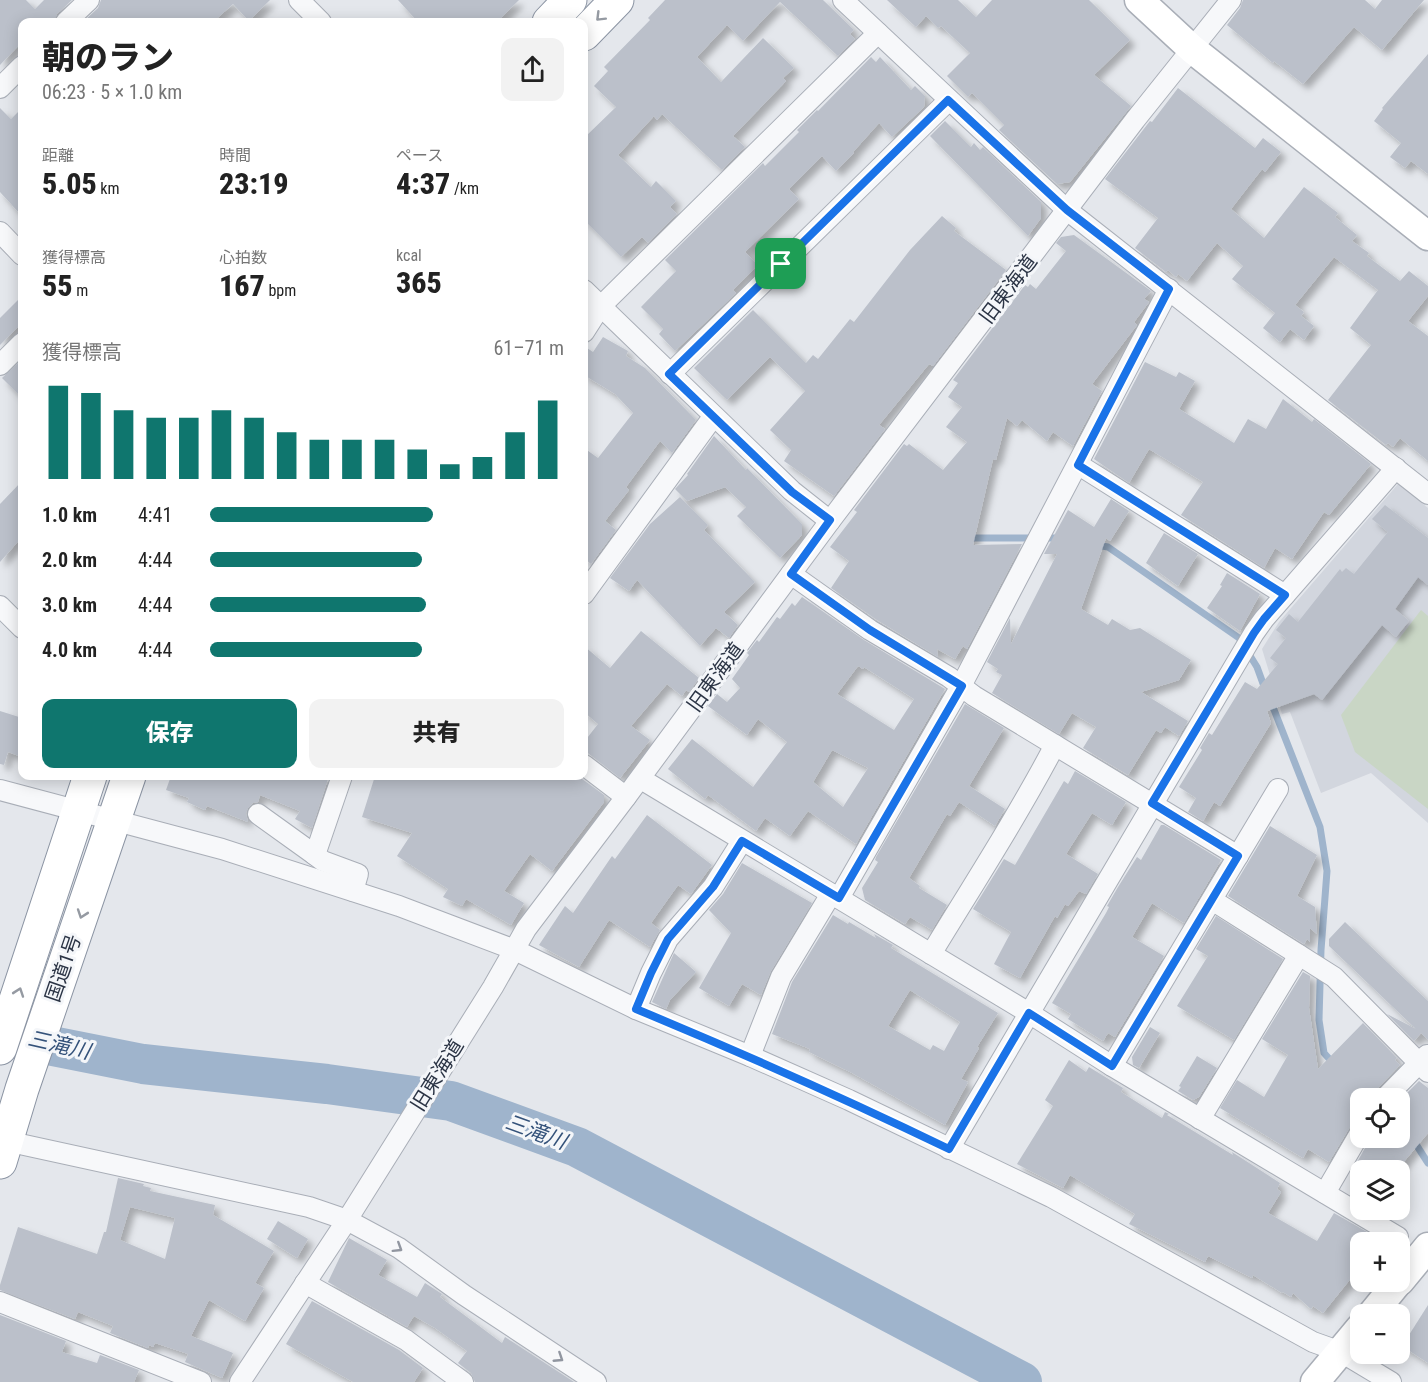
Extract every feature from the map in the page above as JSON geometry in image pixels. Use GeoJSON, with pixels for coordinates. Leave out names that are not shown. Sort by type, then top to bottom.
{"type":"FeatureCollection","features":[{"type":"Feature","properties":{"kind":"highway"},"geometry":{"type":"LineString","coordinates":[[553,18],[570,0]]}},
{"type":"Feature","properties":{"kind":"highway"},"geometry":{"type":"LineString","coordinates":[[588,30],[617,0]]}},
{"type":"Feature","properties":{"kind":"highway","name":"国道1号"},"geometry":{"type":"LineString","coordinates":[[0,1048],[89,780]]}},
{"type":"Feature","properties":{"kind":"highway","name":"国道1号"},"geometry":{"type":"LineString","coordinates":[[2,1147],[128,780]]}},
{"type":"Feature","properties":{"kind":"street"},"geometry":{"type":"LineString","coordinates":[[70,18],[89,0]]}},
{"type":"Feature","properties":{"kind":"street"},"geometry":{"type":"LineString","coordinates":[[299,0],[317,18]]}},
{"type":"Feature","properties":{"kind":"street"},"geometry":{"type":"LineString","coordinates":[[843,0],[1067,210],[1428,494]]}},
{"type":"Feature","properties":{"kind":"street"},"geometry":{"type":"LineString","coordinates":[[1139,0],[1192,49],[1428,236]]}},
{"type":"Feature","properties":{"kind":"street","name":"旧東海道"},"geometry":{"type":"LineString","coordinates":[[240,1382],[347,1220],[493,987],[526,929],[627,797],[830,520],[1135,120],[1232,0]]}},
{"type":"Feature","properties":{"kind":"street"},"geometry":{"type":"LineString","coordinates":[[588,326],[600,307],[878,33]]}},
{"type":"Feature","properties":{"kind":"street"},"geometry":{"type":"LineString","coordinates":[[0,88],[18,70]]}},
{"type":"Feature","properties":{"kind":"street"},"geometry":{"type":"LineString","coordinates":[[669,374],[948,100]]}},
{"type":"Feature","properties":{"kind":"street"},"geometry":{"type":"LineString","coordinates":[[0,231],[18,251]]}},
{"type":"Feature","properties":{"kind":"street"},"geometry":{"type":"LineString","coordinates":[[750,1056],[782,976],[835,896],[962,686],[1169,289]]}},
{"type":"Feature","properties":{"kind":"street"},"geometry":{"type":"LineString","coordinates":[[588,294],[792,492],[830,520]]}},
{"type":"Feature","properties":{"kind":"street"},"geometry":{"type":"LineString","coordinates":[[0,365],[18,347]]}},
{"type":"Feature","properties":{"kind":"street"},"geometry":{"type":"LineString","coordinates":[[588,589],[713,417]]}},
{"type":"Feature","properties":{"kind":"street"},"geometry":{"type":"LineString","coordinates":[[1078,465],[1285,595]]}},
{"type":"Feature","properties":{"kind":"street"},"geometry":{"type":"LineString","coordinates":[[949,1149],[1254,633],[1396,468]]}},
{"type":"Feature","properties":{"kind":"street"},"geometry":{"type":"LineString","coordinates":[[791,574],[870,630],[962,686],[974,696],[1238,856]]}},
{"type":"Feature","properties":{"kind":"street"},"geometry":{"type":"LineString","coordinates":[[0,606],[18,624]]}},
{"type":"Feature","properties":{"kind":"street"},"geometry":{"type":"LineString","coordinates":[[931,954],[1024,804],[1055,745]]}},
{"type":"Feature","properties":{"kind":"street"},"geometry":{"type":"LineString","coordinates":[[588,768],[627,797]]}},
{"type":"Feature","properties":{"kind":"street"},"geometry":{"type":"LineString","coordinates":[[640,778],[1029,1013],[1112,1066],[1390,1232]]}},
{"type":"Feature","properties":{"kind":"street"},"geometry":{"type":"LineString","coordinates":[[315,855],[341,780]]}},
{"type":"Feature","properties":{"kind":"street"},"geometry":{"type":"LineString","coordinates":[[1112,1066],[1278,789]]}},
{"type":"Feature","properties":{"kind":"street"},"geometry":{"type":"LineString","coordinates":[[4,790],[222,849],[399,906],[515,950],[636,1009],[750,1056],[1051,1197],[1337,1356],[1391,1382]]}},
{"type":"Feature","properties":{"kind":"street"},"geometry":{"type":"LineString","coordinates":[[258,814],[322,861],[358,874],[353,891]]}},
{"type":"Feature","properties":{"kind":"street"},"geometry":{"type":"LineString","coordinates":[[636,1009],[668,939],[713,887],[742,841]]}},
{"type":"Feature","properties":{"kind":"street"},"geometry":{"type":"LineString","coordinates":[[1212,900],[1334,977],[1425,1064],[1396,1088]]}},
{"type":"Feature","properties":{"kind":"street"},"geometry":{"type":"LineString","coordinates":[[1200,1119],[1303,958]]}},
{"type":"Feature","properties":{"kind":"street"},"geometry":{"type":"LineString","coordinates":[[2,1147],[309,1207],[347,1220],[399,1248],[464,1295],[596,1382]]}},
{"type":"Feature","properties":{"kind":"street"},"geometry":{"type":"LineString","coordinates":[[1325,1193],[1351,1148]]}},
{"type":"Feature","properties":{"kind":"street"},"geometry":{"type":"LineString","coordinates":[[1410,1268],[1428,1247]]}},
{"type":"Feature","properties":{"kind":"street"},"geometry":{"type":"LineString","coordinates":[[305,1283],[406,1341],[463,1382]]}},
{"type":"Feature","properties":{"kind":"street"},"geometry":{"type":"LineString","coordinates":[[1380,1304],[1390,1292]]}},
{"type":"Feature","properties":{"kind":"street"},"geometry":{"type":"LineString","coordinates":[[0,1302],[201,1382]]}},
{"type":"Feature","properties":{"kind":"street"},"geometry":{"type":"LineString","coordinates":[[1315,1382],[1350,1340]]}},
{"type":"Feature","properties":{"kind":"shaded area"},"geometry":{"type":"Polygon","coordinates":[[[1398,484],[1428,508],[1428,823],[1371,773],[1321,793],[1290,712],[1282,714],[1262,649],[1279,622],[1398,484]]]}},
{"type":"Feature","properties":{"kind":"green space"},"geometry":{"type":"Polygon","coordinates":[[[1421,610],[1428,616],[1428,809],[1355,752],[1341,715],[1421,610]]]}},
{"type":"Feature","properties":{"kind":"building"},"geometry":{"type":"Polygon","coordinates":[[[0,0],[26,0],[35,9],[44,0],[72,0],[56,18],[18,18],[18,46],[0,65],[0,0]]]}},
{"type":"Feature","properties":{"kind":"building"},"geometry":{"type":"Polygon","coordinates":[[[101,0],[270,0],[252,18],[246,18],[233,4],[217,18],[87,18],[98,8],[101,0]]]}},
{"type":"Feature","properties":{"kind":"building"},"geometry":{"type":"Polygon","coordinates":[[[398,0],[519,0],[501,18],[414,18],[398,0]]]}},
{"type":"Feature","properties":{"kind":"building"},"geometry":{"type":"Polygon","coordinates":[[[665,0],[823,0],[854,30],[850,34],[855,39],[838,56],[780,2],[743,41],[727,25],[697,57],[721,82],[763,38],[794,68],[783,78],[786,81],[733,136],[745,147],[722,170],[662,114],[657,120],[654,116],[618,155],[651,187],[656,181],[676,201],[670,207],[677,214],[648,243],[642,237],[621,257],[588,224],[588,134],[616,107],[594,86],[608,71],[604,67],[650,20],[648,18],[665,0]]]}},
{"type":"Feature","properties":{"kind":"building"},"geometry":{"type":"Polygon","coordinates":[[[887,0],[958,0],[976,17],[992,0],[1089,0],[1130,40],[1094,75],[1131,106],[1070,182],[1057,184],[999,130],[1004,125],[972,93],[968,97],[947,76],[970,53],[941,26],[938,28],[926,16],[916,27],[887,0]]]}},
{"type":"Feature","properties":{"kind":"building"},"geometry":{"type":"Polygon","coordinates":[[[1243,0],[1365,0],[1375,9],[1382,0],[1424,0],[1382,50],[1354,27],[1303,84],[1274,61],[1273,63],[1227,25],[1243,0]]]}},
{"type":"Feature","properties":{"kind":"building"},"geometry":{"type":"Polygon","coordinates":[[[1428,54],[1428,174],[1411,161],[1405,168],[1390,157],[1401,143],[1374,121],[1382,108],[1428,54]]]}},
{"type":"Feature","properties":{"kind":"building"},"geometry":{"type":"Polygon","coordinates":[[[871,57],[876,62],[880,57],[911,90],[915,86],[925,96],[924,107],[892,137],[879,123],[836,171],[822,156],[789,189],[799,199],[745,252],[758,265],[733,290],[736,293],[675,351],[659,334],[663,329],[641,307],[676,271],[665,260],[763,163],[765,166],[799,132],[797,130],[871,57]]]}},
{"type":"Feature","properties":{"kind":"building"},"geometry":{"type":"Polygon","coordinates":[[[1178,88],[1255,148],[1263,138],[1281,152],[1265,172],[1262,169],[1231,209],[1264,238],[1304,187],[1338,213],[1335,217],[1357,235],[1352,241],[1369,253],[1367,256],[1400,281],[1409,271],[1428,286],[1428,296],[1408,321],[1428,336],[1428,461],[1400,438],[1393,447],[1388,443],[1386,445],[1328,400],[1371,345],[1350,328],[1378,290],[1334,257],[1295,305],[1304,312],[1301,316],[1314,326],[1304,340],[1290,329],[1280,342],[1263,328],[1275,313],[1232,279],[1243,266],[1217,243],[1187,281],[1178,274],[1176,277],[1168,270],[1166,272],[1135,248],[1158,218],[1105,179],[1178,88]]]}},
{"type":"Feature","properties":{"kind":"building"},"geometry":{"type":"Polygon","coordinates":[[[0,108],[11,119],[18,112],[18,212],[0,192],[0,108]]]}},
{"type":"Feature","properties":{"kind":"building"},"geometry":{"type":"Polygon","coordinates":[[[945,121],[971,147],[974,143],[980,150],[983,147],[1041,202],[1041,218],[1028,236],[930,136],[945,121]]]}},
{"type":"Feature","properties":{"kind":"building"},"geometry":{"type":"Polygon","coordinates":[[[942,216],[956,228],[954,231],[1006,270],[933,366],[929,364],[879,425],[885,429],[834,496],[784,461],[791,450],[770,430],[805,391],[770,357],[727,400],[694,368],[753,310],[806,363],[813,355],[818,359],[850,319],[854,322],[910,250],[942,216]]]}},
{"type":"Feature","properties":{"kind":"building"},"geometry":{"type":"Polygon","coordinates":[[[1074,235],[1151,291],[1144,299],[1149,302],[1134,322],[1137,325],[1092,384],[1102,391],[1073,446],[1053,432],[1047,441],[1022,420],[1017,426],[1007,418],[996,460],[993,459],[973,545],[1022,544],[967,649],[963,646],[955,659],[937,649],[938,657],[877,620],[831,588],[849,561],[830,547],[857,512],[854,510],[904,444],[907,446],[909,444],[943,470],[967,442],[946,427],[962,407],[948,397],[958,383],[953,380],[1025,285],[1028,287],[1030,284],[1036,289],[1066,251],[1056,243],[1061,237],[1074,235]]]}},
{"type":"Feature","properties":{"kind":"building"},"geometry":{"type":"Polygon","coordinates":[[[18,300],[18,327],[0,345],[0,318],[18,300]]]}},
{"type":"Feature","properties":{"kind":"building"},"geometry":{"type":"Polygon","coordinates":[[[603,337],[628,351],[626,356],[645,368],[696,420],[672,453],[660,441],[626,487],[629,490],[605,521],[616,530],[591,564],[588,561],[588,451],[598,458],[633,413],[615,394],[588,377],[588,349],[593,352],[603,337]]]}},
{"type":"Feature","properties":{"kind":"building"},"geometry":{"type":"Polygon","coordinates":[[[1145,362],[1176,377],[1179,372],[1195,381],[1179,409],[1234,443],[1248,419],[1266,429],[1283,399],[1312,422],[1314,419],[1371,464],[1329,515],[1324,512],[1292,559],[1275,548],[1264,568],[1181,515],[1203,482],[1149,449],[1129,483],[1094,459],[1145,362]]]}},
{"type":"Feature","properties":{"kind":"building"},"geometry":{"type":"Polygon","coordinates":[[[18,363],[18,394],[2,378],[18,363]]]}},
{"type":"Feature","properties":{"kind":"building"},"geometry":{"type":"Polygon","coordinates":[[[714,436],[802,524],[802,535],[780,558],[737,516],[746,507],[725,487],[687,501],[675,489],[688,475],[714,436]]]}},
{"type":"Feature","properties":{"kind":"building"},"geometry":{"type":"Polygon","coordinates":[[[18,485],[18,542],[0,562],[0,504],[18,485]]]}},
{"type":"Feature","properties":{"kind":"building"},"geometry":{"type":"Polygon","coordinates":[[[680,497],[708,525],[704,530],[755,582],[724,612],[738,625],[729,638],[716,628],[700,646],[637,580],[629,591],[610,578],[650,524],[680,497]]]}},
{"type":"Feature","properties":{"kind":"building"},"geometry":{"type":"Polygon","coordinates":[[[1111,499],[1129,511],[1110,541],[1106,538],[1081,609],[1108,625],[1112,619],[1130,630],[1140,628],[1191,660],[1179,680],[1141,692],[1188,721],[1179,736],[1165,727],[1161,733],[1156,730],[1128,775],[1083,748],[1096,727],[1072,713],[1059,734],[992,693],[1002,675],[996,672],[998,669],[987,662],[1010,618],[1011,644],[1057,554],[1044,554],[1068,510],[1094,527],[1111,499]]]}},
{"type":"Feature","properties":{"kind":"building"},"geometry":{"type":"Polygon","coordinates":[[[1385,505],[1428,538],[1428,585],[1418,577],[1395,609],[1409,621],[1396,637],[1382,625],[1322,700],[1314,694],[1267,711],[1271,723],[1220,806],[1214,802],[1203,821],[1188,812],[1196,798],[1179,787],[1202,750],[1200,748],[1209,733],[1212,735],[1245,682],[1257,689],[1278,664],[1270,658],[1286,638],[1276,630],[1289,614],[1298,622],[1340,569],[1342,572],[1346,568],[1354,574],[1388,532],[1372,519],[1385,505]]]}},
{"type":"Feature","properties":{"kind":"building"},"geometry":{"type":"Polygon","coordinates":[[[1164,533],[1198,554],[1178,586],[1146,563],[1164,533]]]}},
{"type":"Feature","properties":{"kind":"building"},"geometry":{"type":"Polygon","coordinates":[[[1227,573],[1260,594],[1240,631],[1207,608],[1222,586],[1220,585],[1227,573]]]}},
{"type":"Feature","properties":{"kind":"building"},"geometry":{"type":"Polygon","coordinates":[[[802,597],[864,640],[945,689],[856,844],[808,811],[790,836],[765,818],[756,831],[708,795],[705,799],[668,769],[692,739],[753,787],[787,742],[758,719],[747,735],[708,706],[717,694],[727,702],[740,688],[732,679],[749,655],[747,653],[757,640],[759,642],[777,617],[780,619],[792,603],[795,606],[802,597]],[[858,666],[837,694],[894,730],[914,699],[864,667],[863,669],[858,666]],[[832,750],[813,782],[843,807],[868,768],[832,750]]]}},
{"type":"Feature","properties":{"kind":"building"},"geometry":{"type":"Polygon","coordinates":[[[641,631],[699,678],[689,692],[686,690],[682,696],[667,684],[631,726],[650,740],[620,778],[588,753],[588,737],[598,724],[588,715],[588,649],[610,668],[641,631]]]}},
{"type":"Feature","properties":{"kind":"building"},"geometry":{"type":"Polygon","coordinates":[[[965,704],[1004,728],[969,786],[1005,809],[995,826],[959,802],[950,816],[947,814],[909,878],[920,886],[919,888],[947,905],[932,930],[910,917],[905,924],[865,900],[862,888],[878,862],[875,860],[876,857],[965,704]]]}},
{"type":"Feature","properties":{"kind":"building"},"geometry":{"type":"Polygon","coordinates":[[[0,711],[18,717],[18,756],[8,752],[4,765],[0,764],[0,711]]]}},
{"type":"Feature","properties":{"kind":"building"},"geometry":{"type":"Polygon","coordinates":[[[1075,771],[1126,802],[1112,825],[1092,813],[1066,854],[1098,874],[1086,894],[1079,891],[1068,906],[1065,904],[1057,918],[1055,916],[1020,978],[994,964],[1011,932],[973,909],[1004,859],[1015,865],[1064,781],[1068,784],[1075,771]]]}},
{"type":"Feature","properties":{"kind":"building"},"geometry":{"type":"Polygon","coordinates":[[[170,780],[328,780],[312,828],[295,819],[300,811],[260,795],[258,802],[248,808],[246,813],[248,822],[207,806],[205,810],[187,802],[189,798],[166,790],[170,780]]]}},
{"type":"Feature","properties":{"kind":"building"},"geometry":{"type":"Polygon","coordinates":[[[374,780],[583,780],[604,795],[604,802],[552,871],[530,854],[504,891],[524,903],[511,925],[466,899],[462,906],[443,897],[448,889],[397,856],[412,833],[362,817],[374,780]]]}},
{"type":"Feature","properties":{"kind":"building"},"geometry":{"type":"Polygon","coordinates":[[[647,815],[712,865],[691,894],[678,885],[651,923],[660,930],[650,947],[609,920],[579,967],[539,945],[565,906],[573,913],[612,856],[615,859],[647,815]]]}},
{"type":"Feature","properties":{"kind":"building"},"geometry":{"type":"Polygon","coordinates":[[[1161,825],[1221,860],[1184,923],[1152,903],[1132,937],[1164,956],[1115,1037],[1108,1033],[1103,1041],[1068,1019],[1071,1014],[1052,1003],[1106,913],[1109,907],[1107,906],[1118,887],[1137,857],[1141,860],[1161,825]]]}},
{"type":"Feature","properties":{"kind":"building"},"geometry":{"type":"Polygon","coordinates":[[[1270,826],[1317,855],[1297,896],[1315,907],[1317,934],[1310,928],[1310,942],[1307,939],[1304,944],[1228,896],[1270,826]]]}},
{"type":"Feature","properties":{"kind":"building"},"geometry":{"type":"Polygon","coordinates":[[[742,863],[812,903],[771,971],[761,995],[742,984],[729,1006],[699,988],[731,933],[709,910],[723,894],[742,863]]]}},
{"type":"Feature","properties":{"kind":"building"},"geometry":{"type":"Polygon","coordinates":[[[833,915],[893,945],[891,948],[998,1013],[961,1079],[968,1082],[945,1125],[852,1073],[809,1052],[810,1049],[772,1034],[792,982],[833,915]],[[910,990],[888,1026],[930,1050],[933,1045],[944,1051],[960,1022],[910,990]]]}},
{"type":"Feature","properties":{"kind":"building"},"geometry":{"type":"Polygon","coordinates":[[[1216,916],[1283,959],[1234,1040],[1177,1006],[1208,956],[1196,949],[1216,916]]]}},
{"type":"Feature","properties":{"kind":"building"},"geometry":{"type":"Polygon","coordinates":[[[1345,922],[1428,1001],[1428,1040],[1421,1033],[1414,1041],[1387,1014],[1416,1029],[1329,946],[1329,939],[1345,922]]]}},
{"type":"Feature","properties":{"kind":"building"},"geometry":{"type":"Polygon","coordinates":[[[674,953],[696,972],[670,1000],[666,1009],[652,1002],[674,953]]]}},
{"type":"Feature","properties":{"kind":"building"},"geometry":{"type":"Polygon","coordinates":[[[1303,972],[1310,976],[1309,1008],[1318,1069],[1363,1023],[1397,1058],[1395,1060],[1400,1065],[1378,1088],[1350,1088],[1350,1127],[1329,1162],[1308,1149],[1303,1158],[1220,1108],[1237,1080],[1264,1097],[1288,1055],[1262,1039],[1303,972]]]}},
{"type":"Feature","properties":{"kind":"building"},"geometry":{"type":"Polygon","coordinates":[[[1150,1027],[1160,1033],[1139,1068],[1133,1065],[1132,1057],[1150,1027]]]}},
{"type":"Feature","properties":{"kind":"building"},"geometry":{"type":"Polygon","coordinates":[[[1197,1056],[1217,1068],[1199,1097],[1193,1100],[1178,1091],[1197,1056]]]}},
{"type":"Feature","properties":{"kind":"building"},"geometry":{"type":"Polygon","coordinates":[[[1069,1060],[1086,1072],[1089,1067],[1123,1088],[1121,1092],[1162,1118],[1165,1112],[1169,1114],[1167,1115],[1233,1155],[1232,1152],[1280,1183],[1277,1189],[1281,1192],[1268,1213],[1317,1241],[1334,1213],[1367,1232],[1350,1232],[1350,1279],[1323,1313],[1313,1306],[1311,1309],[1293,1293],[1291,1297],[1253,1275],[1252,1278],[1208,1256],[1205,1262],[1129,1224],[1135,1214],[1070,1175],[1063,1188],[1017,1164],[1053,1106],[1045,1100],[1069,1060]]]}},
{"type":"Feature","properties":{"kind":"building"},"geometry":{"type":"Polygon","coordinates":[[[1419,1081],[1428,1088],[1428,1133],[1405,1160],[1358,1160],[1365,1148],[1410,1148],[1410,1090],[1419,1081]]]}},
{"type":"Feature","properties":{"kind":"building"},"geometry":{"type":"Polygon","coordinates":[[[118,1178],[144,1184],[143,1186],[151,1188],[150,1191],[215,1205],[213,1215],[274,1251],[255,1283],[264,1288],[245,1321],[209,1300],[191,1336],[233,1353],[222,1378],[185,1362],[188,1354],[155,1343],[153,1347],[149,1345],[148,1348],[110,1333],[113,1326],[78,1312],[75,1319],[0,1290],[18,1227],[97,1254],[104,1232],[106,1232],[118,1178]],[[130,1207],[120,1240],[165,1259],[175,1218],[130,1207]]]}},
{"type":"Feature","properties":{"kind":"building"},"geometry":{"type":"Polygon","coordinates":[[[278,1221],[308,1239],[297,1258],[267,1239],[278,1221]]]}},
{"type":"Feature","properties":{"kind":"building"},"geometry":{"type":"Polygon","coordinates":[[[349,1238],[387,1260],[378,1275],[417,1297],[425,1283],[442,1294],[440,1297],[502,1343],[505,1337],[574,1382],[475,1382],[471,1373],[458,1363],[467,1351],[435,1328],[414,1316],[407,1327],[328,1282],[349,1238]]]}},
{"type":"Feature","properties":{"kind":"building"},"geometry":{"type":"Polygon","coordinates":[[[312,1301],[399,1350],[423,1368],[414,1382],[353,1382],[286,1344],[312,1301]]]}},
{"type":"Feature","properties":{"kind":"building"},"geometry":{"type":"Polygon","coordinates":[[[1428,1305],[1428,1363],[1410,1351],[1410,1333],[1428,1305]]]}},
{"type":"Feature","properties":{"kind":"building"},"geometry":{"type":"Polygon","coordinates":[[[0,1315],[66,1341],[62,1352],[97,1363],[100,1355],[139,1370],[134,1382],[0,1382],[0,1315]]]}},
{"type":"Feature","properties":{"kind":"waterway"},"geometry":{"type":"LineString","coordinates":[[968,538],[1062,538]]}},
{"type":"Feature","properties":{"kind":"waterway"},"geometry":{"type":"LineString","coordinates":[[1096,545],[1108,547],[1239,638],[1257,667],[1265,689]]}},
{"type":"Feature","properties":{"kind":"waterway"},"geometry":{"type":"LineString","coordinates":[[1271,702],[1320,827],[1327,871],[1319,1020],[1324,1053],[1333,1063]]}},
{"type":"Feature","properties":{"kind":"waterway","name":"三滝川"},"geometry":{"type":"LineString","coordinates":[[0,1032],[17,1039],[143,1064],[327,1084],[451,1101],[577,1147],[1022,1382]]}},
{"type":"Feature","properties":{"kind":"waterway"},"geometry":{"type":"LineString","coordinates":[[1412,1138],[1428,1163]]}},
{"type":"Feature","properties":{"kind":"route"},"geometry":{"type":"LineString","coordinates":[[948,100],[1067,210],[1169,289],[1078,465],[1285,595],[1254,633],[1152,803],[1238,856],[1112,1066],[1029,1013],[949,1149],[750,1056],[636,1009],[668,939],[713,887],[742,841],[839,898],[962,686],[870,630],[791,574],[830,520],[792,492],[669,374],[781,264],[948,100]]}}]}
